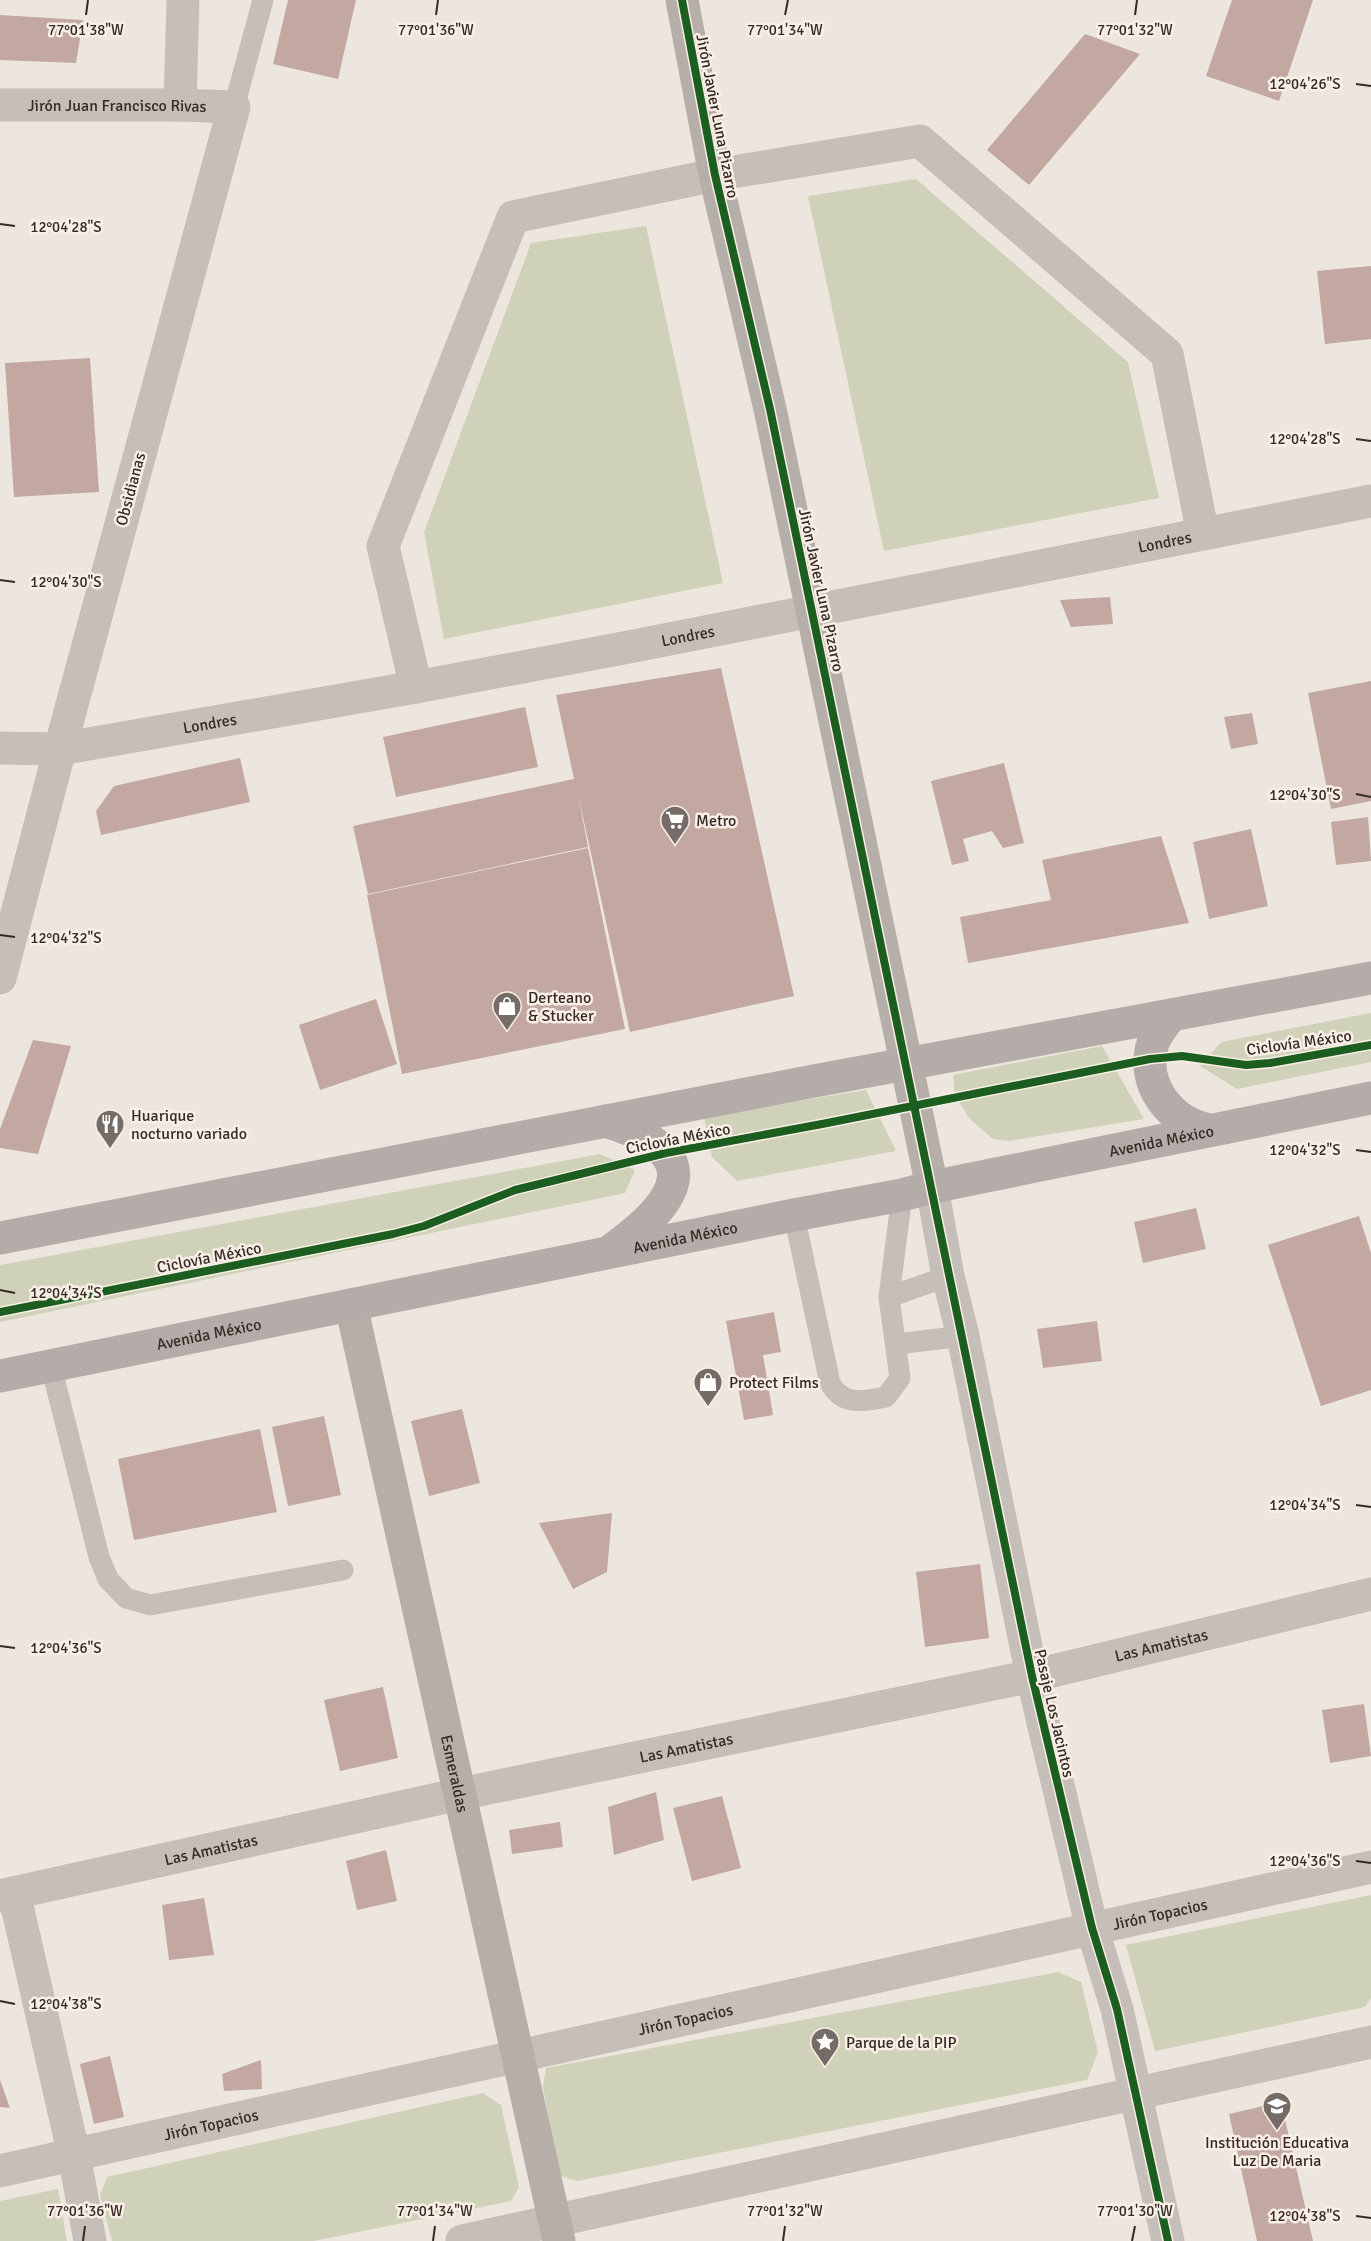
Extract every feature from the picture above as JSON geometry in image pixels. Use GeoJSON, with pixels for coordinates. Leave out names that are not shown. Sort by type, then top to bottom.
{"type":"FeatureCollection","features":[{"type":"Feature","properties":{"kind":"main road"},"geometry":{"type":"LineString","coordinates":[[0,1238],[605,1121],[1371,978]]}},
{"type":"Feature","properties":{"kind":"main road"},"geometry":{"type":"LineString","coordinates":[[1171,1015],[1153,1042],[1150,1059],[1153,1083],[1165,1106],[1175,1115],[1197,1127],[1209,1130]]}},
{"type":"Feature","properties":{"kind":"main road","name":"Avenida México"},"geometry":{"type":"LineString","coordinates":[[0,1376],[1371,1098]]}},
{"type":"Feature","properties":{"kind":"main road"},"geometry":{"type":"LineString","coordinates":[[605,1121],[632,1129],[657,1144],[671,1162],[674,1173],[669,1192],[656,1212],[631,1236],[607,1254]]}},
{"type":"Feature","properties":{"kind":"street"},"geometry":{"type":"LineString","coordinates":[[180,105],[183,0]]}},
{"type":"Feature","properties":{"kind":"street","name":"Jirón Javier Luna Pizarro"},"geometry":{"type":"LineString","coordinates":[[682,0],[715,175],[770,409],[906,1064],[917,1191]]}},
{"type":"Feature","properties":{"kind":"street","name":"Jirón Juan Francisco Rivas"},"geometry":{"type":"LineString","coordinates":[[0,105],[234,107]]}},
{"type":"Feature","properties":{"kind":"street","name":"Obsidianas"},"geometry":{"type":"LineString","coordinates":[[0,978],[234,107]]}},
{"type":"Feature","properties":{"kind":"street"},"geometry":{"type":"LineString","coordinates":[[416,687],[383,546],[513,217],[715,175],[920,141],[1167,354],[1203,534]]}},
{"type":"Feature","properties":{"kind":"street","name":"Londres"},"geometry":{"type":"LineString","coordinates":[[0,748],[60,749],[416,687],[1371,501]]}},
{"type":"Feature","properties":{"kind":"street","name":"Pasaje Los Jacintos"},"geometry":{"type":"LineString","coordinates":[[917,1191],[948,1276],[963,1336],[1032,1676],[1092,1928],[1117,2009],[1168,2241]]}},
{"type":"Feature","properties":{"kind":"street","name":"Esmeraldas"},"geometry":{"type":"LineString","coordinates":[[351,1305],[557,2231]]}},
{"type":"Feature","properties":{"kind":"street","name":"Las Amatistas"},"geometry":{"type":"LineString","coordinates":[[7,1894],[460,1794],[1032,1676],[1371,1594]]}},
{"type":"Feature","properties":{"kind":"street","name":"Jirón Topacios"},"geometry":{"type":"LineString","coordinates":[[0,2171],[1371,1867]]}},
{"type":"Feature","properties":{"kind":"street"},"geometry":{"type":"LineString","coordinates":[[7,1894],[74,2155],[90,2241]]}},
{"type":"Feature","properties":{"kind":"street"},"geometry":{"type":"LineString","coordinates":[[462,2241],[557,2231],[1136,2093],[1371,2042]]}},
{"type":"Feature","properties":{"kind":"lane","name":"Obsidianas"},"geometry":{"type":"LineString","coordinates":[[234,107],[263,0]]}},
{"type":"Feature","properties":{"kind":"lane"},"geometry":{"type":"LineString","coordinates":[[794,1215],[830,1383],[835,1392],[854,1401],[886,1397],[896,1387],[900,1378],[889,1297],[917,1191]]}},
{"type":"Feature","properties":{"kind":"lane"},"geometry":{"type":"LineString","coordinates":[[889,1297],[948,1276]]}},
{"type":"Feature","properties":{"kind":"lane"},"geometry":{"type":"LineString","coordinates":[[897,1344],[963,1336]]}},
{"type":"Feature","properties":{"kind":"lane"},"geometry":{"type":"LineString","coordinates":[[51,1366],[99,1557],[108,1579],[126,1598],[150,1605],[343,1570]]}},
{"type":"Feature","properties":{"kind":"green space"},"geometry":{"type":"Polygon","coordinates":[[[916,179],[1128,362],[1159,498],[884,551],[808,196],[916,179]]]}},
{"type":"Feature","properties":{"kind":"green space"},"geometry":{"type":"Polygon","coordinates":[[[646,226],[723,583],[444,639],[424,532],[531,243],[646,226]]]}},
{"type":"Feature","properties":{"kind":"green space"},"geometry":{"type":"Polygon","coordinates":[[[1371,1013],[1371,1062],[1237,1089],[1200,1066],[1221,1042],[1371,1013]]]}},
{"type":"Feature","properties":{"kind":"green space"},"geometry":{"type":"Polygon","coordinates":[[[1102,1046],[1144,1119],[1009,1141],[993,1139],[969,1118],[955,1095],[953,1075],[1102,1046]]]}},
{"type":"Feature","properties":{"kind":"green space"},"geometry":{"type":"Polygon","coordinates":[[[866,1090],[896,1151],[737,1181],[712,1157],[704,1116],[866,1090]]]}},
{"type":"Feature","properties":{"kind":"green space"},"geometry":{"type":"Polygon","coordinates":[[[600,1154],[635,1170],[625,1193],[0,1322],[0,1265],[600,1154]]]}},
{"type":"Feature","properties":{"kind":"green space"},"geometry":{"type":"Polygon","coordinates":[[[1371,1895],[1371,1998],[1365,2007],[1155,2051],[1126,1945],[1371,1895]]]}},
{"type":"Feature","properties":{"kind":"green space"},"geometry":{"type":"Polygon","coordinates":[[[1058,1972],[1081,1982],[1098,2052],[1087,2080],[577,2181],[558,2175],[543,2086],[546,2068],[1058,1972]]]}},
{"type":"Feature","properties":{"kind":"green space"},"geometry":{"type":"Polygon","coordinates":[[[483,2093],[501,2105],[519,2187],[511,2201],[314,2241],[112,2241],[100,2195],[107,2177],[483,2093]]]}},
{"type":"Feature","properties":{"kind":"green space"},"geometry":{"type":"Polygon","coordinates":[[[58,2189],[67,2241],[0,2241],[0,2201],[58,2189]]]}},
{"type":"Feature","properties":{"kind":"building"},"geometry":{"type":"Polygon","coordinates":[[[288,0],[356,0],[338,79],[273,64],[288,0]]]}},
{"type":"Feature","properties":{"kind":"building"},"geometry":{"type":"Polygon","coordinates":[[[1232,0],[1313,0],[1279,101],[1206,76],[1232,0]]]}},
{"type":"Feature","properties":{"kind":"building"},"geometry":{"type":"Polygon","coordinates":[[[0,15],[83,20],[76,63],[0,60],[0,15]]]}},
{"type":"Feature","properties":{"kind":"building"},"geometry":{"type":"Polygon","coordinates":[[[1085,34],[1140,54],[1029,185],[987,150],[1085,34]]]}},
{"type":"Feature","properties":{"kind":"building"},"geometry":{"type":"Polygon","coordinates":[[[1371,266],[1371,339],[1325,344],[1317,271],[1371,266]]]}},
{"type":"Feature","properties":{"kind":"building"},"geometry":{"type":"Polygon","coordinates":[[[90,358],[99,492],[14,497],[5,363],[90,358]]]}},
{"type":"Feature","properties":{"kind":"building"},"geometry":{"type":"Polygon","coordinates":[[[1110,597],[1113,624],[1071,627],[1060,600],[1110,597]]]}},
{"type":"Feature","properties":{"kind":"building","name":"Metro"},"geometry":{"type":"Polygon","coordinates":[[[721,668],[794,996],[630,1032],[578,794],[588,847],[368,894],[353,826],[574,779],[556,695],[721,668]]]}},
{"type":"Feature","properties":{"kind":"building"},"geometry":{"type":"Polygon","coordinates":[[[1371,681],[1371,801],[1331,809],[1308,693],[1371,681]]]}},
{"type":"Feature","properties":{"kind":"building"},"geometry":{"type":"Polygon","coordinates":[[[525,707],[538,767],[396,797],[383,737],[525,707]]]}},
{"type":"Feature","properties":{"kind":"building"},"geometry":{"type":"Polygon","coordinates":[[[1252,713],[1258,744],[1231,749],[1224,717],[1252,713]]]}},
{"type":"Feature","properties":{"kind":"building"},"geometry":{"type":"Polygon","coordinates":[[[240,758],[250,802],[101,835],[96,811],[114,786],[240,758]]]}},
{"type":"Feature","properties":{"kind":"building"},"geometry":{"type":"Polygon","coordinates":[[[1004,763],[1024,843],[1003,848],[992,831],[963,839],[969,861],[952,865],[931,781],[1004,763]]]}},
{"type":"Feature","properties":{"kind":"building"},"geometry":{"type":"Polygon","coordinates":[[[1368,817],[1371,861],[1336,865],[1331,822],[1368,817]]]}},
{"type":"Feature","properties":{"kind":"building"},"geometry":{"type":"Polygon","coordinates":[[[1251,829],[1268,906],[1209,919],[1193,842],[1251,829]]]}},
{"type":"Feature","properties":{"kind":"building"},"geometry":{"type":"Polygon","coordinates":[[[1161,836],[1189,923],[968,963],[960,917],[1051,900],[1042,860],[1161,836]]]}},
{"type":"Feature","properties":{"kind":"building"},"geometry":{"type":"Polygon","coordinates":[[[588,848],[625,1029],[402,1074],[367,895],[588,848]]]}},
{"type":"Feature","properties":{"kind":"building"},"geometry":{"type":"Polygon","coordinates":[[[376,999],[397,1064],[320,1090],[299,1025],[376,999]]]}},
{"type":"Feature","properties":{"kind":"building"},"geometry":{"type":"Polygon","coordinates":[[[33,1040],[71,1046],[38,1154],[0,1148],[0,1129],[33,1040]]]}},
{"type":"Feature","properties":{"kind":"building"},"geometry":{"type":"Polygon","coordinates":[[[1196,1208],[1206,1249],[1143,1263],[1134,1222],[1196,1208]]]}},
{"type":"Feature","properties":{"kind":"building"},"geometry":{"type":"Polygon","coordinates":[[[1359,1216],[1371,1253],[1371,1390],[1321,1406],[1268,1245],[1359,1216]]]}},
{"type":"Feature","properties":{"kind":"building"},"geometry":{"type":"Polygon","coordinates":[[[774,1312],[781,1352],[763,1355],[773,1415],[744,1420],[726,1321],[774,1312]]]}},
{"type":"Feature","properties":{"kind":"building"},"geometry":{"type":"Polygon","coordinates":[[[1097,1321],[1102,1361],[1043,1368],[1037,1329],[1097,1321]]]}},
{"type":"Feature","properties":{"kind":"building"},"geometry":{"type":"Polygon","coordinates":[[[462,1409],[480,1483],[429,1496],[411,1421],[462,1409]]]}},
{"type":"Feature","properties":{"kind":"building"},"geometry":{"type":"Polygon","coordinates":[[[324,1416],[341,1495],[288,1506],[272,1427],[324,1416]]]}},
{"type":"Feature","properties":{"kind":"building"},"geometry":{"type":"Polygon","coordinates":[[[260,1429],[277,1512],[134,1540],[118,1459],[260,1429]]]}},
{"type":"Feature","properties":{"kind":"building"},"geometry":{"type":"Polygon","coordinates":[[[612,1513],[607,1572],[573,1589],[539,1523],[612,1513]]]}},
{"type":"Feature","properties":{"kind":"building"},"geometry":{"type":"Polygon","coordinates":[[[980,1564],[989,1638],[925,1647],[916,1572],[980,1564]]]}},
{"type":"Feature","properties":{"kind":"building"},"geometry":{"type":"Polygon","coordinates":[[[383,1687],[398,1758],[340,1771],[324,1700],[383,1687]]]}},
{"type":"Feature","properties":{"kind":"building"},"geometry":{"type":"Polygon","coordinates":[[[1364,1704],[1371,1756],[1330,1763],[1322,1710],[1364,1704]]]}},
{"type":"Feature","properties":{"kind":"building"},"geometry":{"type":"Polygon","coordinates":[[[656,1792],[664,1840],[614,1855],[608,1807],[656,1792]]]}},
{"type":"Feature","properties":{"kind":"building"},"geometry":{"type":"Polygon","coordinates":[[[722,1796],[741,1868],[692,1881],[673,1808],[722,1796]]]}},
{"type":"Feature","properties":{"kind":"building"},"geometry":{"type":"Polygon","coordinates":[[[560,1822],[563,1847],[512,1854],[509,1830],[560,1822]]]}},
{"type":"Feature","properties":{"kind":"building"},"geometry":{"type":"Polygon","coordinates":[[[386,1850],[397,1901],[357,1910],[346,1861],[386,1850]]]}},
{"type":"Feature","properties":{"kind":"building"},"geometry":{"type":"Polygon","coordinates":[[[204,1898],[214,1955],[169,1960],[162,1905],[204,1898]]]}},
{"type":"Feature","properties":{"kind":"building"},"geometry":{"type":"Polygon","coordinates":[[[110,2056],[124,2117],[94,2124],[80,2064],[110,2056]]]}},
{"type":"Feature","properties":{"kind":"building"},"geometry":{"type":"Polygon","coordinates":[[[261,2060],[262,2089],[224,2091],[222,2074],[261,2060]]]}},
{"type":"Feature","properties":{"kind":"building"},"geometry":{"type":"Polygon","coordinates":[[[0,2080],[10,2108],[0,2107],[0,2080]]]}},
{"type":"Feature","properties":{"kind":"building"},"geometry":{"type":"Polygon","coordinates":[[[1281,2102],[1313,2241],[1257,2241],[1229,2114],[1281,2102]]]}},
{"type":"Feature","properties":{"kind":"cycle path"},"geometry":{"type":"LineString","coordinates":[[682,0],[715,175],[770,409],[1032,1676],[1092,1928],[1117,2009],[1168,2241]]}},
{"type":"Feature","properties":{"kind":"cycle path","name":"Ciclovía México"},"geometry":{"type":"LineString","coordinates":[[0,1312],[393,1234],[424,1226],[515,1190],[666,1153],[1150,1059],[1182,1056],[1246,1065],[1270,1063],[1371,1045]]}},
{"type":"Feature","properties":{"kind":"place","name":"Metro"},"geometry":{"type":"Point","coordinates":[675,846]}},
{"type":"Feature","properties":{"kind":"place","name":"Derteano & Stucker"},"geometry":{"type":"Point","coordinates":[507,1032]}},
{"type":"Feature","properties":{"kind":"place","name":"Huarique nocturno variado"},"geometry":{"type":"Point","coordinates":[110,1150]}},
{"type":"Feature","properties":{"kind":"place","name":"Protect Films"},"geometry":{"type":"Point","coordinates":[708,1408]}},
{"type":"Feature","properties":{"kind":"place","name":"Parque de la PIP"},"geometry":{"type":"Point","coordinates":[825,2068]}},
{"type":"Feature","properties":{"kind":"place","name":"Institución Educativa Luz De Maria"},"geometry":{"type":"Point","coordinates":[1277,2132]}}]}
